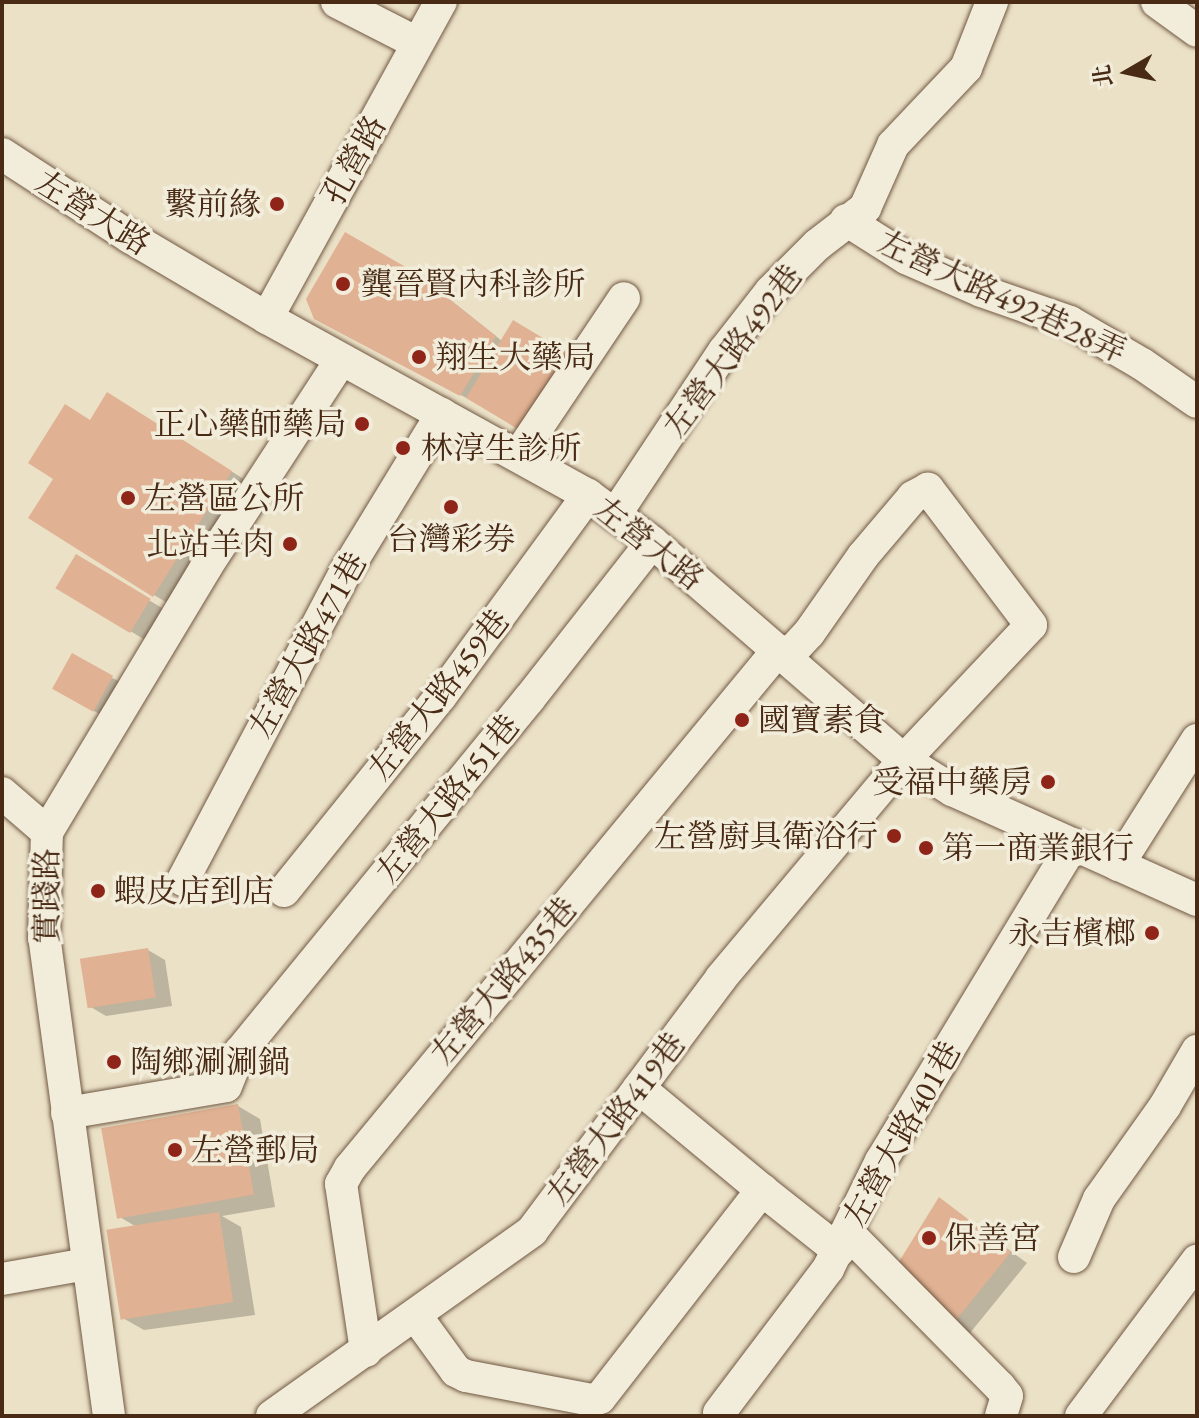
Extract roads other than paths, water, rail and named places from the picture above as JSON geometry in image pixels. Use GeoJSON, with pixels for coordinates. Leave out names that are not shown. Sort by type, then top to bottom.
{"type":"FeatureCollection","features":[{"type":"Feature","properties":{"kind":"street"},"geometry":{"type":"LineString","coordinates":[[337,2],[417,43]]}},
{"type":"Feature","properties":{"kind":"street","name":"孔營路"},"geometry":{"type":"LineString","coordinates":[[267,318],[441,2]]}},
{"type":"Feature","properties":{"kind":"street","name":"左營大路492巷"},"geometry":{"type":"LineString","coordinates":[[615,515],[724,351],[793,267],[846,220],[865,208],[893,145],[966,68],[992,2]]}},
{"type":"Feature","properties":{"kind":"street"},"geometry":{"type":"LineString","coordinates":[[1157,2],[1197,31]]}},
{"type":"Feature","properties":{"kind":"street","name":"左營大路"},"geometry":{"type":"LineString","coordinates":[[6,164],[267,318],[588,495],[652,542],[904,760],[952,790],[1197,900]]}},
{"type":"Feature","properties":{"kind":"street","name":"左營大路492巷28弄"},"geometry":{"type":"LineString","coordinates":[[846,220],[906,258],[981,291],[1070,322],[1142,364],[1197,402]]}},
{"type":"Feature","properties":{"kind":"street"},"geometry":{"type":"LineString","coordinates":[[518,456],[624,298]]}},
{"type":"Feature","properties":{"kind":"street","name":"實踐路"},"geometry":{"type":"LineString","coordinates":[[109,1416],[44,938],[47,832],[206,567],[341,360]]}},
{"type":"Feature","properties":{"kind":"street","name":"左營大路471巷"},"geometry":{"type":"LineString","coordinates":[[183,880],[346,571],[442,414]]}},
{"type":"Feature","properties":{"kind":"street","name":"左營大路435巷"},"geometry":{"type":"LineString","coordinates":[[366,1351],[341,1184],[350,1168],[782,654],[809,633],[863,556],[913,497],[928,489],[1031,625]]}},
{"type":"Feature","properties":{"kind":"street","name":"左營大路459巷"},"geometry":{"type":"LineString","coordinates":[[284,891],[441,696],[588,495]]}},
{"type":"Feature","properties":{"kind":"street","name":"左營大路451巷"},"geometry":{"type":"LineString","coordinates":[[67,1113],[226,1086],[240,1052],[529,699],[652,542]]}},
{"type":"Feature","properties":{"kind":"street","name":"左營大路419巷"},"geometry":{"type":"LineString","coordinates":[[272,1416],[532,1231],[721,978],[904,760],[1031,625]]}},
{"type":"Feature","properties":{"kind":"street"},"geometry":{"type":"LineString","coordinates":[[1118,865],[1197,740]]}},
{"type":"Feature","properties":{"kind":"street"},"geometry":{"type":"LineString","coordinates":[[2,793],[47,832]]}},
{"type":"Feature","properties":{"kind":"street","name":"左營大路401巷"},"geometry":{"type":"LineString","coordinates":[[719,1413],[843,1242],[881,1161],[1072,845]]}},
{"type":"Feature","properties":{"kind":"street"},"geometry":{"type":"LineString","coordinates":[[1074,1257],[1099,1199],[1165,1106],[1197,1051]]}},
{"type":"Feature","properties":{"kind":"street"},"geometry":{"type":"LineString","coordinates":[[639,1088],[762,1190],[843,1242],[1004,1406]]}},
{"type":"Feature","properties":{"kind":"street"},"geometry":{"type":"LineString","coordinates":[[416,1316],[456,1371],[466,1376],[596,1399],[762,1190]]}},
{"type":"Feature","properties":{"kind":"street"},"geometry":{"type":"LineString","coordinates":[[2,1279],[87,1264]]}},
{"type":"Feature","properties":{"kind":"street"},"geometry":{"type":"LineString","coordinates":[[1081,1416],[1192,1277]]}},
{"type":"Feature","properties":{"kind":"place","name":"繫前緣"},"geometry":{"type":"Point","coordinates":[277,204]}},
{"type":"Feature","properties":{"kind":"place","name":"龔晉賢內科診所"},"geometry":{"type":"Point","coordinates":[343,284]}},
{"type":"Feature","properties":{"kind":"place","name":"翔生大藥局"},"geometry":{"type":"Point","coordinates":[419,357]}},
{"type":"Feature","properties":{"kind":"place","name":"正心藥師藥局"},"geometry":{"type":"Point","coordinates":[362,424]}},
{"type":"Feature","properties":{"kind":"place","name":"林淳生診所"},"geometry":{"type":"Point","coordinates":[403,448]}},
{"type":"Feature","properties":{"kind":"place","name":"左營區公所"},"geometry":{"type":"Point","coordinates":[128,498]}},
{"type":"Feature","properties":{"kind":"place","name":"台灣彩券"},"geometry":{"type":"Point","coordinates":[451,507]}},
{"type":"Feature","properties":{"kind":"place","name":"北站羊肉"},"geometry":{"type":"Point","coordinates":[290,544]}},
{"type":"Feature","properties":{"kind":"place","name":"國寶素食"},"geometry":{"type":"Point","coordinates":[742,720]}},
{"type":"Feature","properties":{"kind":"place","name":"受福中藥房"},"geometry":{"type":"Point","coordinates":[1048,782]}},
{"type":"Feature","properties":{"kind":"place","name":"左營廚具衛浴行"},"geometry":{"type":"Point","coordinates":[894,836]}},
{"type":"Feature","properties":{"kind":"place","name":"第一商業銀行"},"geometry":{"type":"Point","coordinates":[926,848]}},
{"type":"Feature","properties":{"kind":"place","name":"蝦皮店到店"},"geometry":{"type":"Point","coordinates":[98,891]}},
{"type":"Feature","properties":{"kind":"place","name":"永吉檳榔"},"geometry":{"type":"Point","coordinates":[1152,933]}},
{"type":"Feature","properties":{"kind":"place","name":"陶鄉涮涮鍋"},"geometry":{"type":"Point","coordinates":[114,1062]}},
{"type":"Feature","properties":{"kind":"place","name":"左營郵局"},"geometry":{"type":"Point","coordinates":[175,1150]}},
{"type":"Feature","properties":{"kind":"place","name":"保善宮"},"geometry":{"type":"Point","coordinates":[929,1238]}}]}
